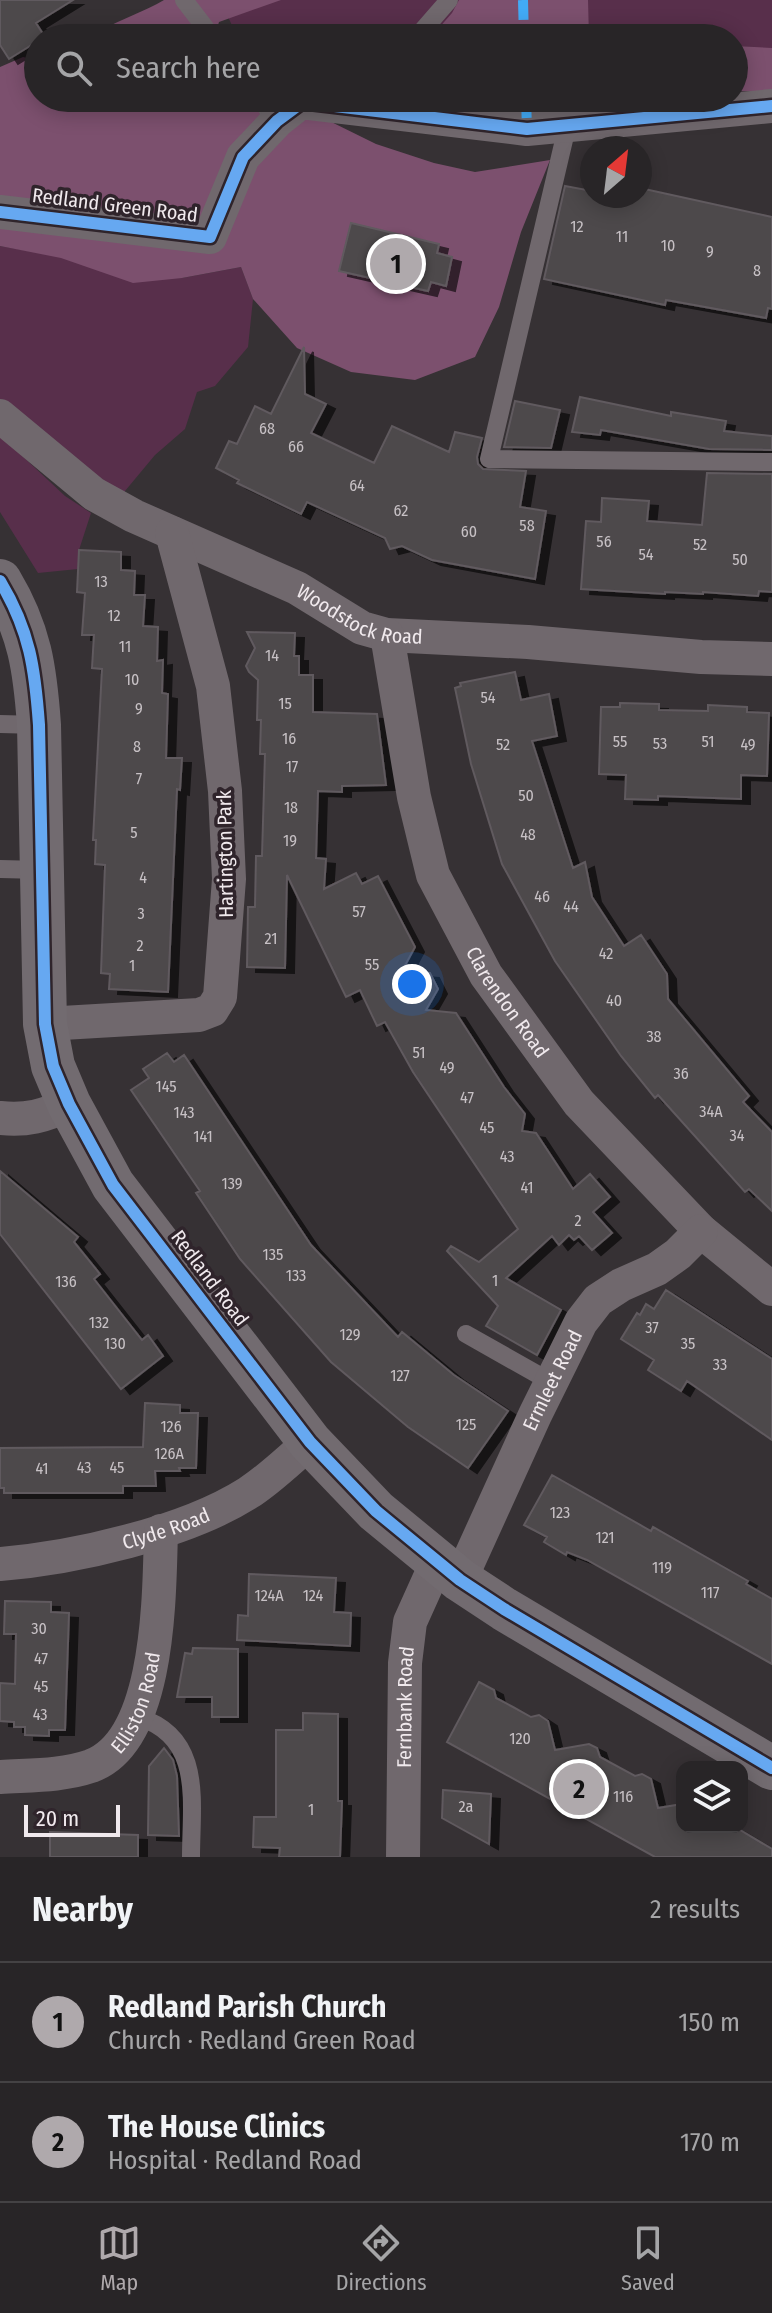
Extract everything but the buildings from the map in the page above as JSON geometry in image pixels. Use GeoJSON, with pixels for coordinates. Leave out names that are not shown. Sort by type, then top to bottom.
{"type":"FeatureCollection","features":[{"type":"Feature","properties":{"kind":"street","name":"Redland Green Road"},"geometry":{"type":"LineString","coordinates":[[748,108],[772,106]]}},
{"type":"Feature","properties":{"kind":"street","name":"Redland Green Road"},"geometry":{"type":"LineString","coordinates":[[0,212],[210,237],[243,157],[280,112]]}},
{"type":"Feature","properties":{"kind":"street","name":"Redland Green Road"},"geometry":{"type":"LineString","coordinates":[[356,112],[527,129],[700,112]]}},
{"type":"Feature","properties":{"kind":"street","name":"Woodstock Road"},"geometry":{"type":"LineString","coordinates":[[0,416],[94,494],[134,516],[297,588],[362,628],[387,635],[528,642],[701,657],[772,659]]}},
{"type":"Feature","properties":{"kind":"street","name":"Hartington Park"},"geometry":{"type":"LineString","coordinates":[[45,1024],[199,1015],[212,1010],[220,997],[229,879],[225,791],[213,686],[172,533]]}},
{"type":"Feature","properties":{"kind":"street","name":"Redland Road"},"geometry":{"type":"LineString","coordinates":[[0,581],[28,637],[36,678],[20,725],[21,870],[45,1024],[53,1066],[69,1104],[113,1185],[310,1442],[376,1511],[448,1571],[504,1609],[772,1768]]}},
{"type":"Feature","properties":{"kind":"street","name":"Clarendon Road"},"geometry":{"type":"LineString","coordinates":[[387,635],[414,797],[433,875],[486,975],[579,1103],[701,1231],[772,1289]]}},
{"type":"Feature","properties":{"kind":"street"},"geometry":{"type":"LineString","coordinates":[[0,1118],[35,1118],[69,1104]]}},
{"type":"Feature","properties":{"kind":"street","name":"Ermleet Road"},"geometry":{"type":"LineString","coordinates":[[448,1571],[581,1322],[598,1300],[621,1285],[657,1269],[701,1231]]}},
{"type":"Feature","properties":{"kind":"street","name":"Clyde Road"},"geometry":{"type":"LineString","coordinates":[[0,1564],[37,1561],[161,1531],[206,1515],[249,1492],[310,1442]]}},
{"type":"Feature","properties":{"kind":"street","name":"Elliston Road"},"geometry":{"type":"LineString","coordinates":[[0,1777],[52,1775],[94,1765],[123,1742],[138,1717],[151,1662],[157,1617],[161,1531]]}},
{"type":"Feature","properties":{"kind":"street","name":"Fernbank Road"},"geometry":{"type":"LineString","coordinates":[[403,1857],[405,1663],[410,1622],[448,1571]]}},
{"type":"Feature","properties":{"kind":"lane"},"geometry":{"type":"LineString","coordinates":[[184,0],[202,24]]}},
{"type":"Feature","properties":{"kind":"lane"},"geometry":{"type":"LineString","coordinates":[[428,24],[449,0]]}},
{"type":"Feature","properties":{"kind":"lane"},"geometry":{"type":"LineString","coordinates":[[568,123],[489,459],[772,462]]}},
{"type":"Feature","properties":{"kind":"lane"},"geometry":{"type":"LineString","coordinates":[[466,1334],[551,1382]]}},
{"type":"Feature","properties":{"kind":"lane"},"geometry":{"type":"LineString","coordinates":[[138,1717],[159,1723],[187,1760],[191,1778],[191,1857]]}},
{"type":"Feature","properties":{"kind":"shaded area"},"geometry":{"type":"Polygon","coordinates":[[[164,0],[281,0],[218,24],[114,24],[164,0]]]}},
{"type":"Feature","properties":{"kind":"shaded area"},"geometry":{"type":"Polygon","coordinates":[[[220,0],[772,0],[772,83],[748,83],[748,24],[231,24],[220,0]]]}},
{"type":"Feature","properties":{"kind":"shaded area"},"geometry":{"type":"Polygon","coordinates":[[[459,0],[588,0],[589,24],[442,24],[459,0]]]}},
{"type":"Feature","properties":{"kind":"shaded area"},"geometry":{"type":"Polygon","coordinates":[[[748,47],[772,48],[772,92],[748,91],[748,47]]]}},
{"type":"Feature","properties":{"kind":"shaded area"},"geometry":{"type":"Polygon","coordinates":[[[24,57],[24,112],[311,112],[376,144],[434,163],[475,172],[550,160],[521,232],[499,307],[475,357],[415,380],[351,372],[297,348],[253,299],[241,267],[133,283],[61,258],[0,246],[0,67],[24,57]]]}},
{"type":"Feature","properties":{"kind":"shaded area"},"geometry":{"type":"Polygon","coordinates":[[[454,112],[633,112],[613,127],[454,112]]]}},
{"type":"Feature","properties":{"kind":"shaded area"},"geometry":{"type":"Polygon","coordinates":[[[0,246],[182,278],[241,267],[253,299],[248,347],[215,386],[197,392],[185,429],[155,455],[120,497],[0,403],[0,246]]]}},
{"type":"Feature","properties":{"kind":"shaded area"},"geometry":{"type":"Polygon","coordinates":[[[0,435],[65,496],[91,513],[79,550],[78,569],[38,573],[0,512],[0,435]]]}},
{"type":"Feature","properties":{"kind":"marked path"},"geometry":{"type":"LineString","coordinates":[[523,0],[524,24]]}},
{"type":"Feature","properties":{"kind":"marked path"},"geometry":{"type":"LineString","coordinates":[[526,112],[527,129]]}},
{"type":"Feature","properties":{"kind":"cycle path"},"geometry":{"type":"LineString","coordinates":[[748,108],[772,106]]}},
{"type":"Feature","properties":{"kind":"cycle path"},"geometry":{"type":"LineString","coordinates":[[0,212],[210,237],[243,157],[289,112]]}},
{"type":"Feature","properties":{"kind":"cycle path"},"geometry":{"type":"LineString","coordinates":[[385,112],[527,129],[708,112]]}},
{"type":"Feature","properties":{"kind":"cycle path"},"geometry":{"type":"LineString","coordinates":[[0,581],[24,634],[33,668],[37,705],[45,1024],[53,1066],[69,1104],[113,1185],[310,1442],[376,1511],[460,1580],[504,1609],[772,1768]]}},
{"type":"Feature","properties":{"kind":"place","name":"Redland Parish Church"},"geometry":{"type":"Point","coordinates":[396,264]}},
{"type":"Feature","properties":{"kind":"place","name":"The House Clinics"},"geometry":{"type":"Point","coordinates":[579,1789]}}]}
